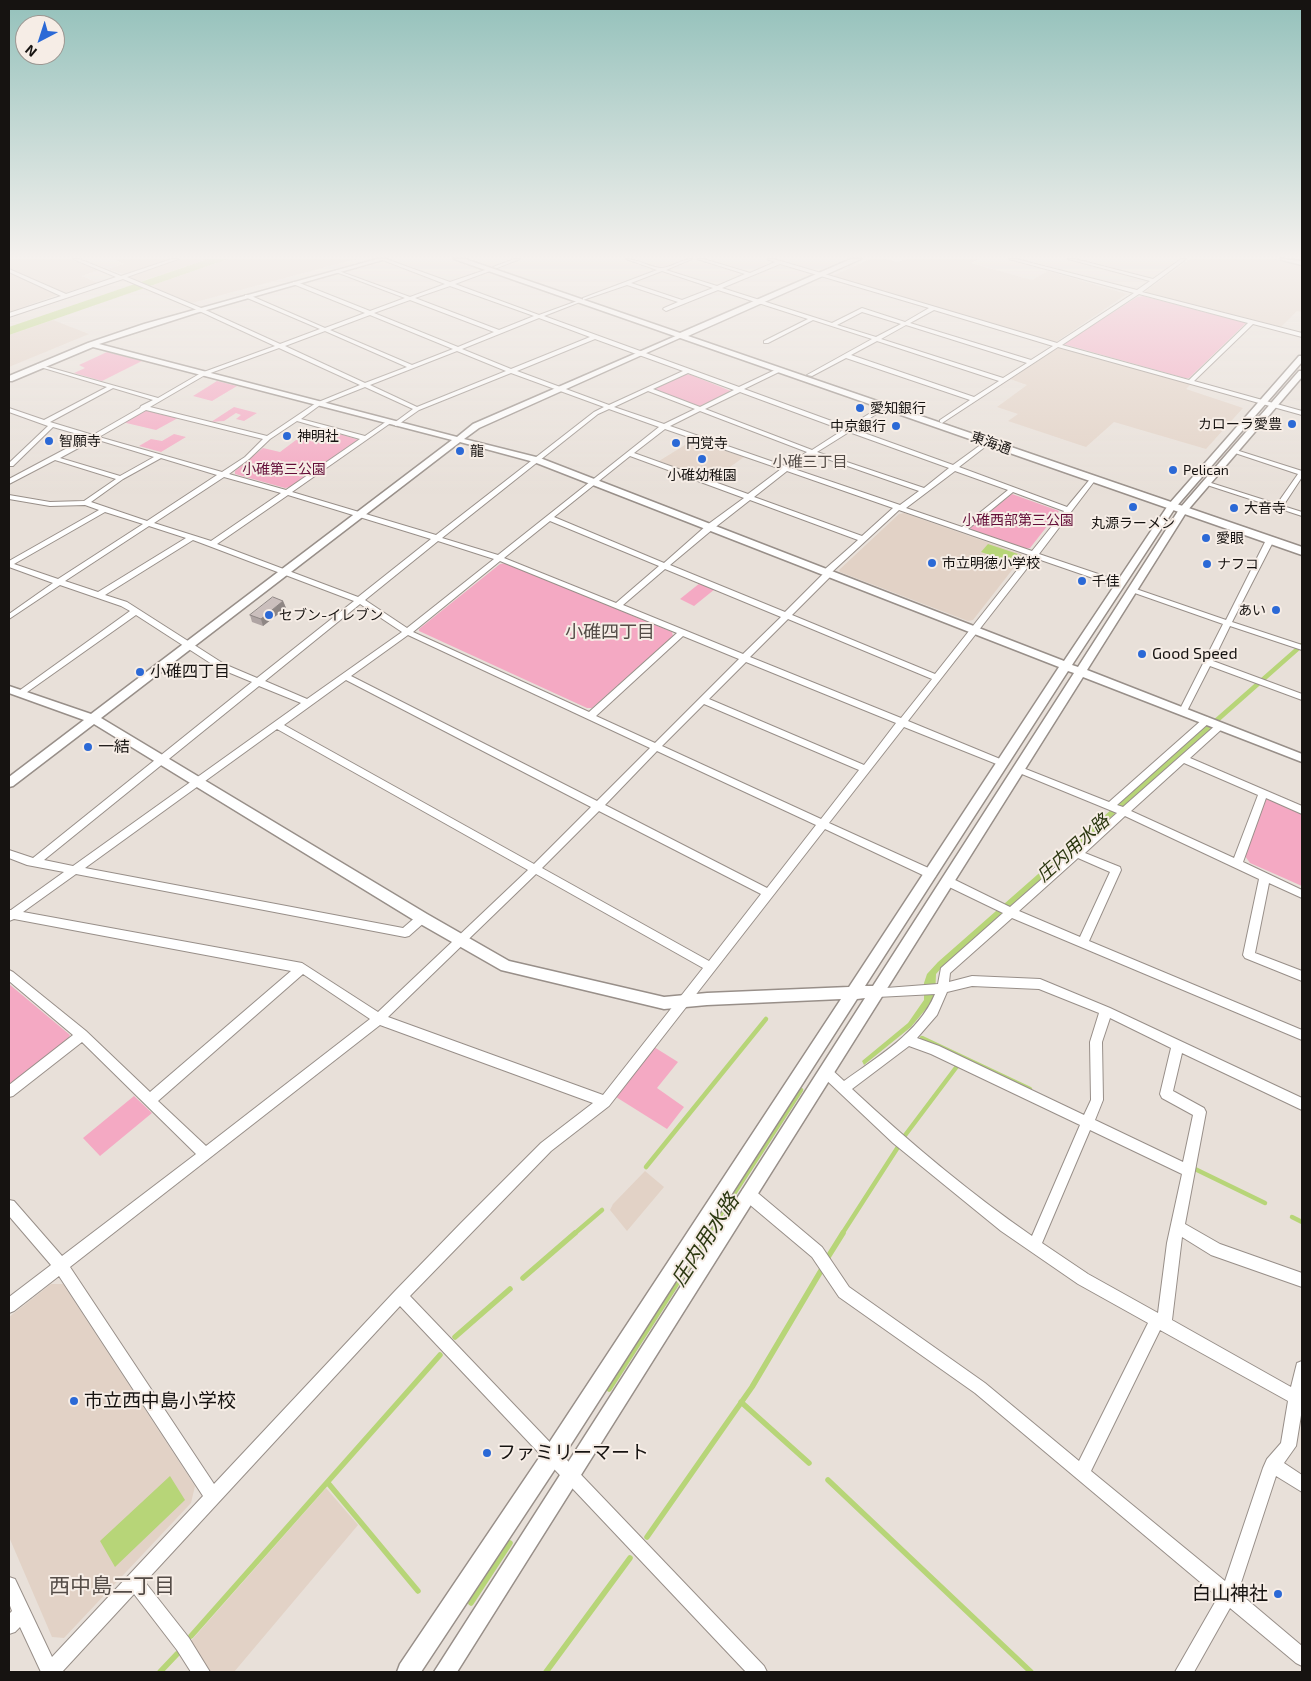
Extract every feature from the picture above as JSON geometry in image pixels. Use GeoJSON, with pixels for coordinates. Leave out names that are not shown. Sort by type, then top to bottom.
{"type":"FeatureCollection","features":[{"type":"Feature","properties":{"kind":"main road","name":"東海通"},"geometry":{"type":"LineString","coordinates":[[692,337],[779,370],[942,421],[1180,505],[1302,551]]}},
{"type":"Feature","properties":{"kind":"main road","name":"東海通"},"geometry":{"type":"LineString","coordinates":[[693,337],[810,376],[1093,479],[1302,544]]}},
{"type":"Feature","properties":{"kind":"street"},"geometry":{"type":"LineString","coordinates":[[9,372],[94,337]]}},
{"type":"Feature","properties":{"kind":"street"},"geometry":{"type":"LineString","coordinates":[[9,379],[109,337]]}},
{"type":"Feature","properties":{"kind":"street"},"geometry":{"type":"LineString","coordinates":[[261,337],[417,409]]}},
{"type":"Feature","properties":{"kind":"street"},"geometry":{"type":"LineString","coordinates":[[9,482],[94,437],[156,399],[203,374],[302,337]]}},
{"type":"Feature","properties":{"kind":"street"},"geometry":{"type":"LineString","coordinates":[[344,337],[412,367]]}},
{"type":"Feature","properties":{"kind":"street"},"geometry":{"type":"LineString","coordinates":[[429,337],[557,389],[1119,584]]}},
{"type":"Feature","properties":{"kind":"street"},"geometry":{"type":"LineString","coordinates":[[9,617],[223,474],[246,458],[268,438],[318,404],[486,337]]}},
{"type":"Feature","properties":{"kind":"street"},"geometry":{"type":"LineString","coordinates":[[212,544],[365,438],[417,409],[590,337]]}},
{"type":"Feature","properties":{"kind":"street"},"geometry":{"type":"LineString","coordinates":[[598,337],[1069,510]]}},
{"type":"Feature","properties":{"kind":"street"},"geometry":{"type":"LineString","coordinates":[[9,783],[456,440],[487,419],[675,337]]}},
{"type":"Feature","properties":{"kind":"street"},"geometry":{"type":"LineString","coordinates":[[766,342],[775,337]]}},
{"type":"Feature","properties":{"kind":"street"},"geometry":{"type":"LineString","coordinates":[[873,337],[1003,380]]}},
{"type":"Feature","properties":{"kind":"street"},"geometry":{"type":"LineString","coordinates":[[810,376],[881,337]]}},
{"type":"Feature","properties":{"kind":"street"},"geometry":{"type":"LineString","coordinates":[[951,337],[1031,362]]}},
{"type":"Feature","properties":{"kind":"street"},"geometry":{"type":"LineString","coordinates":[[1031,337],[1302,413]]}},
{"type":"Feature","properties":{"kind":"street"},"geometry":{"type":"LineString","coordinates":[[942,421],[1068,337]]}},
{"type":"Feature","properties":{"kind":"street"},"geometry":{"type":"LineString","coordinates":[[1190,382],[1236,337]]}},
{"type":"Feature","properties":{"kind":"street"},"geometry":{"type":"LineString","coordinates":[[90,344],[537,460],[1302,758]]}},
{"type":"Feature","properties":{"kind":"street"},"geometry":{"type":"LineString","coordinates":[[847,356],[973,399]]}},
{"type":"Feature","properties":{"kind":"street"},"geometry":{"type":"LineString","coordinates":[[445,1672],[946,881],[1020,770],[1119,584],[1263,402],[1302,358]]}},
{"type":"Feature","properties":{"kind":"street"},"geometry":{"type":"LineString","coordinates":[[39,365],[156,399]]}},
{"type":"Feature","properties":{"kind":"street"},"geometry":{"type":"LineString","coordinates":[[10,915],[408,632],[665,426],[779,370]]}},
{"type":"Feature","properties":{"kind":"street"},"geometry":{"type":"LineString","coordinates":[[35,862],[257,682],[596,413],[688,371]]}},
{"type":"Feature","properties":{"kind":"street"},"geometry":{"type":"LineString","coordinates":[[408,1672],[552,1456],[1002,763],[1133,591],[1180,505],[1206,483],[1302,373]]}},
{"type":"Feature","properties":{"kind":"street"},"geometry":{"type":"LineString","coordinates":[[44,422],[113,386]]}},
{"type":"Feature","properties":{"kind":"street"},"geometry":{"type":"LineString","coordinates":[[648,389],[812,452],[924,490]]}},
{"type":"Feature","properties":{"kind":"street"},"geometry":{"type":"LineString","coordinates":[[616,606],[710,527],[787,468],[887,405]]}},
{"type":"Feature","properties":{"kind":"street"},"geometry":{"type":"LineString","coordinates":[[143,407],[268,438]]}},
{"type":"Feature","properties":{"kind":"street"},"geometry":{"type":"LineString","coordinates":[[9,410],[52,425],[361,514],[499,558],[1002,763]]}},
{"type":"Feature","properties":{"kind":"street"},"geometry":{"type":"LineString","coordinates":[[296,419],[365,438]]}},
{"type":"Feature","properties":{"kind":"street"},"geometry":{"type":"LineString","coordinates":[[28,471],[10,465],[52,425]]}},
{"type":"Feature","properties":{"kind":"street"},"geometry":{"type":"LineString","coordinates":[[9,1306],[379,1019],[535,869],[863,539],[899,508],[988,442]]}},
{"type":"Feature","properties":{"kind":"street"},"geometry":{"type":"LineString","coordinates":[[1234,452],[1302,473],[1279,506]]}},
{"type":"Feature","properties":{"kind":"street"},"geometry":{"type":"LineString","coordinates":[[629,453],[863,539]]}},
{"type":"Feature","properties":{"kind":"street"},"geometry":{"type":"LineString","coordinates":[[86,503],[121,478],[160,456]]}},
{"type":"Feature","properties":{"kind":"street"},"geometry":{"type":"LineString","coordinates":[[54,458],[121,478]]}},
{"type":"Feature","properties":{"kind":"street"},"geometry":{"type":"LineString","coordinates":[[9,1585],[50,1672],[400,1296],[546,1147],[606,1102],[1093,479]]}},
{"type":"Feature","properties":{"kind":"street"},"geometry":{"type":"LineString","coordinates":[[1206,483],[1302,514]]}},
{"type":"Feature","properties":{"kind":"street"},"geometry":{"type":"LineString","coordinates":[[963,530],[1012,489]]}},
{"type":"Feature","properties":{"kind":"street"},"geometry":{"type":"LineString","coordinates":[[9,497],[50,504],[86,503],[212,544],[361,600],[408,632],[931,874]]}},
{"type":"Feature","properties":{"kind":"street"},"geometry":{"type":"LineString","coordinates":[[9,564],[104,510]]}},
{"type":"Feature","properties":{"kind":"street"},"geometry":{"type":"LineString","coordinates":[[549,518],[937,678]]}},
{"type":"Feature","properties":{"kind":"street"},"geometry":{"type":"LineString","coordinates":[[99,595],[191,538]]}},
{"type":"Feature","properties":{"kind":"street"},"geometry":{"type":"LineString","coordinates":[[1183,711],[1270,540]]}},
{"type":"Feature","properties":{"kind":"street"},"geometry":{"type":"LineString","coordinates":[[9,564],[124,604],[221,666],[308,703]]}},
{"type":"Feature","properties":{"kind":"street"},"geometry":{"type":"LineString","coordinates":[[1133,591],[1297,646],[1302,638]]}},
{"type":"Feature","properties":{"kind":"street"},"geometry":{"type":"LineString","coordinates":[[15,691],[136,611]]}},
{"type":"Feature","properties":{"kind":"street"},"geometry":{"type":"LineString","coordinates":[[590,716],[682,633]]}},
{"type":"Feature","properties":{"kind":"street"},"geometry":{"type":"LineString","coordinates":[[1208,662],[1302,697]]}},
{"type":"Feature","properties":{"kind":"street"},"geometry":{"type":"LineString","coordinates":[[345,676],[768,893]]}},
{"type":"Feature","properties":{"kind":"street"},"geometry":{"type":"LineString","coordinates":[[15,691],[104,723],[422,918],[506,966],[648,1001],[664,1003],[707,999],[939,989],[972,981],[1040,984],[1106,1011],[1302,1104]]}},
{"type":"Feature","properties":{"kind":"street"},"geometry":{"type":"LineString","coordinates":[[703,700],[865,769]]}},
{"type":"Feature","properties":{"kind":"street"},"geometry":{"type":"LineString","coordinates":[[843,1088],[907,1040],[933,1010],[940,997],[939,989],[946,971],[1006,910],[1078,854],[1184,759],[1214,723]]}},
{"type":"Feature","properties":{"kind":"street"},"geometry":{"type":"LineString","coordinates":[[1110,806],[1214,723]]}},
{"type":"Feature","properties":{"kind":"street"},"geometry":{"type":"LineString","coordinates":[[277,725],[710,967]]}},
{"type":"Feature","properties":{"kind":"street"},"geometry":{"type":"LineString","coordinates":[[1184,759],[1302,810]]}},
{"type":"Feature","properties":{"kind":"street"},"geometry":{"type":"LineString","coordinates":[[1020,770],[1110,806],[1302,894]]}},
{"type":"Feature","properties":{"kind":"street"},"geometry":{"type":"LineString","coordinates":[[1237,864],[1263,793]]}},
{"type":"Feature","properties":{"kind":"street"},"geometry":{"type":"LineString","coordinates":[[9,854],[35,862],[405,933],[422,918]]}},
{"type":"Feature","properties":{"kind":"street"},"geometry":{"type":"LineString","coordinates":[[1078,854],[1116,870],[1083,943]]}},
{"type":"Feature","properties":{"kind":"street"},"geometry":{"type":"LineString","coordinates":[[1265,877],[1249,955],[1302,976]]}},
{"type":"Feature","properties":{"kind":"street"},"geometry":{"type":"LineString","coordinates":[[946,881],[1006,910],[1302,1035]]}},
{"type":"Feature","properties":{"kind":"street"},"geometry":{"type":"LineString","coordinates":[[10,915],[302,968],[379,1019],[606,1102]]}},
{"type":"Feature","properties":{"kind":"street"},"geometry":{"type":"LineString","coordinates":[[150,1100],[302,968]]}},
{"type":"Feature","properties":{"kind":"street"},"geometry":{"type":"LineString","coordinates":[[9,975],[82,1034],[205,1154]]}},
{"type":"Feature","properties":{"kind":"street"},"geometry":{"type":"LineString","coordinates":[[1034,1246],[1097,1100],[1096,1042],[1106,1011]]}},
{"type":"Feature","properties":{"kind":"street"},"geometry":{"type":"LineString","coordinates":[[9,1092],[82,1034]]}},
{"type":"Feature","properties":{"kind":"street"},"geometry":{"type":"LineString","coordinates":[[907,1040],[935,1050],[1188,1171]]}},
{"type":"Feature","properties":{"kind":"street"},"geometry":{"type":"LineString","coordinates":[[1082,1472],[1160,1322],[1200,1112],[1166,1094],[1178,1045]]}},
{"type":"Feature","properties":{"kind":"street"},"geometry":{"type":"LineString","coordinates":[[826,1072],[897,1139],[1034,1246],[1083,1279],[1297,1398]]}},
{"type":"Feature","properties":{"kind":"street"},"geometry":{"type":"LineString","coordinates":[[748,1194],[817,1252],[844,1292],[980,1388],[1302,1657]]}},
{"type":"Feature","properties":{"kind":"street"},"geometry":{"type":"LineString","coordinates":[[9,1206],[61,1266],[213,1497]]}},
{"type":"Feature","properties":{"kind":"street"},"geometry":{"type":"LineString","coordinates":[[1178,1227],[1216,1250],[1302,1280]]}},
{"type":"Feature","properties":{"kind":"street"},"geometry":{"type":"LineString","coordinates":[[400,1296],[758,1672]]}},
{"type":"Feature","properties":{"kind":"street"},"geometry":{"type":"LineString","coordinates":[[1184,1672],[1228,1596],[1274,1465],[1288,1446],[1302,1368]]}},
{"type":"Feature","properties":{"kind":"street"},"geometry":{"type":"LineString","coordinates":[[1274,1465],[1302,1484]]}},
{"type":"Feature","properties":{"kind":"street"},"geometry":{"type":"LineString","coordinates":[[134,1581],[183,1644],[201,1672]]}},
{"type":"Feature","properties":{"kind":"street"},"geometry":{"type":"LineString","coordinates":[[9,1626],[22,1613]]}},
{"type":"Feature","properties":{"kind":"shaded area"},"geometry":{"type":"Polygon","coordinates":[[[9,337],[81,337],[9,367],[9,337]]]}},
{"type":"Feature","properties":{"kind":"shaded area"},"geometry":{"type":"Polygon","coordinates":[[[1037,337],[1063,337],[1056,342],[1037,337]]]}},
{"type":"Feature","properties":{"kind":"shaded area"},"geometry":{"type":"Polygon","coordinates":[[[1060,348],[1191,384],[1186,389],[1243,408],[1206,449],[1114,422],[1086,447],[1008,421],[1018,414],[997,407],[1027,385],[1010,379],[1060,348]]]}},
{"type":"Feature","properties":{"kind":"shaded area","name":"小碓幼稚園"},"geometry":{"type":"Polygon","coordinates":[[[693,440],[744,457],[712,480],[659,461],[693,440]]]}},
{"type":"Feature","properties":{"kind":"shaded area","name":"市立明徳小学校"},"geometry":{"type":"Polygon","coordinates":[[[904,513],[1023,556],[973,620],[968,621],[840,572],[839,570],[899,514],[904,513]]]}},
{"type":"Feature","properties":{"kind":"shaded area"},"geometry":{"type":"Polygon","coordinates":[[[645,1171],[664,1187],[627,1231],[610,1210],[613,1204],[645,1171]]]}},
{"type":"Feature","properties":{"kind":"shaded area","name":"市立西中島小学校"},"geometry":{"type":"Polygon","coordinates":[[[51,1284],[63,1284],[195,1486],[191,1503],[64,1638],[52,1637],[9,1537],[9,1317],[51,1284]]]}},
{"type":"Feature","properties":{"kind":"shaded area"},"geometry":{"type":"Polygon","coordinates":[[[326,1488],[358,1525],[234,1672],[211,1672],[190,1642],[326,1488]]]}},
{"type":"Feature","properties":{"kind":"green space"},"geometry":{"type":"Polygon","coordinates":[[[1073,337],[1231,337],[1189,378],[1063,344],[1073,337]]]}},
{"type":"Feature","properties":{"kind":"green space"},"geometry":{"type":"Polygon","coordinates":[[[107,352],[142,361],[102,381],[74,373],[85,368],[79,365],[107,352]]]}},
{"type":"Feature","properties":{"kind":"green space"},"geometry":{"type":"Polygon","coordinates":[[[686,374],[731,391],[700,406],[696,406],[656,390],[656,388],[686,374]]]}},
{"type":"Feature","properties":{"kind":"green space"},"geometry":{"type":"Polygon","coordinates":[[[217,381],[237,386],[212,401],[193,396],[217,381]]]}},
{"type":"Feature","properties":{"kind":"green space"},"geometry":{"type":"Polygon","coordinates":[[[234,407],[257,413],[244,421],[236,419],[241,415],[236,413],[224,421],[211,422],[234,407]]]}},
{"type":"Feature","properties":{"kind":"green space"},"geometry":{"type":"Polygon","coordinates":[[[145,409],[178,418],[156,430],[122,422],[145,409]]]}},
{"type":"Feature","properties":{"kind":"green space","name":"小碓第三公園"},"geometry":{"type":"Polygon","coordinates":[[[324,429],[359,440],[291,487],[285,488],[235,474],[235,471],[263,448],[280,452],[304,434],[313,436],[324,429]]]}},
{"type":"Feature","properties":{"kind":"green space"},"geometry":{"type":"Polygon","coordinates":[[[174,434],[186,437],[161,452],[139,446],[151,439],[162,441],[174,434]]]}},
{"type":"Feature","properties":{"kind":"green space","name":"小碓西部第三公園"},"geometry":{"type":"Polygon","coordinates":[[[1012,494],[1059,511],[1030,548],[1024,549],[970,528],[1012,494]]]}},
{"type":"Feature","properties":{"kind":"green space"},"geometry":{"type":"Polygon","coordinates":[[[506,563],[672,632],[673,636],[592,708],[587,708],[419,631],[419,629],[500,564],[506,563]]]}},
{"type":"Feature","properties":{"kind":"green space"},"geometry":{"type":"Polygon","coordinates":[[[700,583],[715,589],[694,606],[680,599],[700,583]]]}},
{"type":"Feature","properties":{"kind":"green space"},"geometry":{"type":"Polygon","coordinates":[[[1266,798],[1302,812],[1302,886],[1250,863],[1245,856],[1266,798]]]}},
{"type":"Feature","properties":{"kind":"green space"},"geometry":{"type":"Polygon","coordinates":[[[9,984],[70,1035],[67,1042],[9,1088],[9,984]]]}},
{"type":"Feature","properties":{"kind":"green space"},"geometry":{"type":"Polygon","coordinates":[[[654,1047],[678,1062],[657,1088],[684,1107],[667,1129],[616,1097],[654,1047]]]}},
{"type":"Feature","properties":{"kind":"green space"},"geometry":{"type":"Polygon","coordinates":[[[134,1096],[152,1113],[100,1156],[83,1138],[134,1096]]]}},
{"type":"Feature","properties":{"kind":"water"},"geometry":{"type":"Polygon","coordinates":[[[988,544],[1021,555],[1014,563],[981,552],[988,544]]]}},
{"type":"Feature","properties":{"kind":"water"},"geometry":{"type":"Polygon","coordinates":[[[1302,642],[1302,648],[944,965],[936,974],[935,998],[911,1027],[864,1065],[862,1061],[908,1023],[924,1000],[924,983],[927,974],[938,962],[1302,642]]]}},
{"type":"Feature","properties":{"kind":"water"},"geometry":{"type":"Polygon","coordinates":[[[170,1476],[185,1500],[115,1567],[100,1541],[170,1476]]]}},
{"type":"Feature","properties":{"kind":"building"},"geometry":{"type":"Polygon","coordinates":[[[273,597],[283,601],[261,619],[250,615],[273,597]]]}},
{"type":"Feature","properties":{"kind":"waterway"},"geometry":{"type":"LineString","coordinates":[[646,1167],[766,1019]]}},
{"type":"Feature","properties":{"kind":"waterway"},"geometry":{"type":"LineString","coordinates":[[922,1038],[1030,1089]]}},
{"type":"Feature","properties":{"kind":"waterway"},"geometry":{"type":"LineString","coordinates":[[903,1138],[958,1065]]}},
{"type":"Feature","properties":{"kind":"waterway","name":"庄内用水路"},"geometry":{"type":"LineString","coordinates":[[708,1234],[801,1090]]}},
{"type":"Feature","properties":{"kind":"waterway"},"geometry":{"type":"LineString","coordinates":[[842,1234],[898,1147]]}},
{"type":"Feature","properties":{"kind":"waterway"},"geometry":{"type":"LineString","coordinates":[[1195,1169],[1265,1203]]}},
{"type":"Feature","properties":{"kind":"waterway"},"geometry":{"type":"LineString","coordinates":[[574,1234],[602,1210]]}},
{"type":"Feature","properties":{"kind":"waterway"},"geometry":{"type":"LineString","coordinates":[[1292,1217],[1302,1222]]}},
{"type":"Feature","properties":{"kind":"waterway"},"geometry":{"type":"LineString","coordinates":[[523,1278],[575,1233]]}},
{"type":"Feature","properties":{"kind":"waterway","name":"庄内用水路"},"geometry":{"type":"LineString","coordinates":[[609,1389],[709,1233]]}},
{"type":"Feature","properties":{"kind":"waterway"},"geometry":{"type":"LineString","coordinates":[[828,1257],[843,1233]]}},
{"type":"Feature","properties":{"kind":"waterway"},"geometry":{"type":"LineString","coordinates":[[741,1402],[822,1269]]}},
{"type":"Feature","properties":{"kind":"waterway"},"geometry":{"type":"LineString","coordinates":[[455,1337],[510,1289]]}},
{"type":"Feature","properties":{"kind":"waterway"},"geometry":{"type":"LineString","coordinates":[[191,1636],[440,1355]]}},
{"type":"Feature","properties":{"kind":"waterway"},"geometry":{"type":"LineString","coordinates":[[647,1537],[741,1402]]}},
{"type":"Feature","properties":{"kind":"waterway"},"geometry":{"type":"LineString","coordinates":[[741,1402],[809,1463]]}},
{"type":"Feature","properties":{"kind":"waterway"},"geometry":{"type":"LineString","coordinates":[[828,1480],[1031,1672]]}},
{"type":"Feature","properties":{"kind":"waterway"},"geometry":{"type":"LineString","coordinates":[[328,1483],[418,1591]]}},
{"type":"Feature","properties":{"kind":"waterway","name":"庄内用水路"},"geometry":{"type":"LineString","coordinates":[[471,1603],[510,1543]]}},
{"type":"Feature","properties":{"kind":"waterway"},"geometry":{"type":"LineString","coordinates":[[546,1672],[630,1558]]}},
{"type":"Feature","properties":{"kind":"waterway"},"geometry":{"type":"LineString","coordinates":[[160,1672],[177,1654]]}},
{"type":"Feature","properties":{"kind":"place","name":"愛知銀行"},"geometry":{"type":"Point","coordinates":[860,408]}},
{"type":"Feature","properties":{"kind":"place","name":"カローラ愛豊"},"geometry":{"type":"Point","coordinates":[1292,424]}},
{"type":"Feature","properties":{"kind":"place","name":"中京銀行"},"geometry":{"type":"Point","coordinates":[896,426]}},
{"type":"Feature","properties":{"kind":"place","name":"神明社"},"geometry":{"type":"Point","coordinates":[287,436]}},
{"type":"Feature","properties":{"kind":"place","name":"智願寺"},"geometry":{"type":"Point","coordinates":[49,441]}},
{"type":"Feature","properties":{"kind":"place","name":"円覚寺"},"geometry":{"type":"Point","coordinates":[676,443]}},
{"type":"Feature","properties":{"kind":"place","name":"龍"},"geometry":{"type":"Point","coordinates":[460,451]}},
{"type":"Feature","properties":{"kind":"place","name":"小碓幼稚園"},"geometry":{"type":"Point","coordinates":[702,459]}},
{"type":"Feature","properties":{"kind":"place","name":"Pelican"},"geometry":{"type":"Point","coordinates":[1173,470]}},
{"type":"Feature","properties":{"kind":"place","name":"丸源ラーメン"},"geometry":{"type":"Point","coordinates":[1133,507]}},
{"type":"Feature","properties":{"kind":"place","name":"大音寺"},"geometry":{"type":"Point","coordinates":[1234,508]}},
{"type":"Feature","properties":{"kind":"place","name":"愛眼"},"geometry":{"type":"Point","coordinates":[1206,538]}},
{"type":"Feature","properties":{"kind":"place","name":"市立明徳小学校"},"geometry":{"type":"Point","coordinates":[932,563]}},
{"type":"Feature","properties":{"kind":"place","name":"ナフコ"},"geometry":{"type":"Point","coordinates":[1207,564]}},
{"type":"Feature","properties":{"kind":"place","name":"千佳"},"geometry":{"type":"Point","coordinates":[1082,581]}},
{"type":"Feature","properties":{"kind":"place","name":"あい"},"geometry":{"type":"Point","coordinates":[1276,610]}},
{"type":"Feature","properties":{"kind":"place","name":"セブン-イレブン"},"geometry":{"type":"Point","coordinates":[269,615]}},
{"type":"Feature","properties":{"kind":"place","name":"Good Speed"},"geometry":{"type":"Point","coordinates":[1142,654]}},
{"type":"Feature","properties":{"kind":"place","name":"小碓四丁目"},"geometry":{"type":"Point","coordinates":[140,672]}},
{"type":"Feature","properties":{"kind":"place","name":"一結"},"geometry":{"type":"Point","coordinates":[88,747]}},
{"type":"Feature","properties":{"kind":"place","name":"市立西中島小学校"},"geometry":{"type":"Point","coordinates":[74,1401]}},
{"type":"Feature","properties":{"kind":"place","name":"ファミリーマート"},"geometry":{"type":"Point","coordinates":[487,1453]}},
{"type":"Feature","properties":{"kind":"place","name":"白山神社"},"geometry":{"type":"Point","coordinates":[1278,1594]}},
{"type":"Feature","properties":{"kind":"district","name":"小碓三丁目"},"geometry":{"type":"Point","coordinates":[810,462]}},
{"type":"Feature","properties":{"kind":"district","name":"小碓四丁目"},"geometry":{"type":"Point","coordinates":[610,632]}},
{"type":"Feature","properties":{"kind":"district","name":"西中島二丁目"},"geometry":{"type":"Point","coordinates":[112,1586]}}]}
